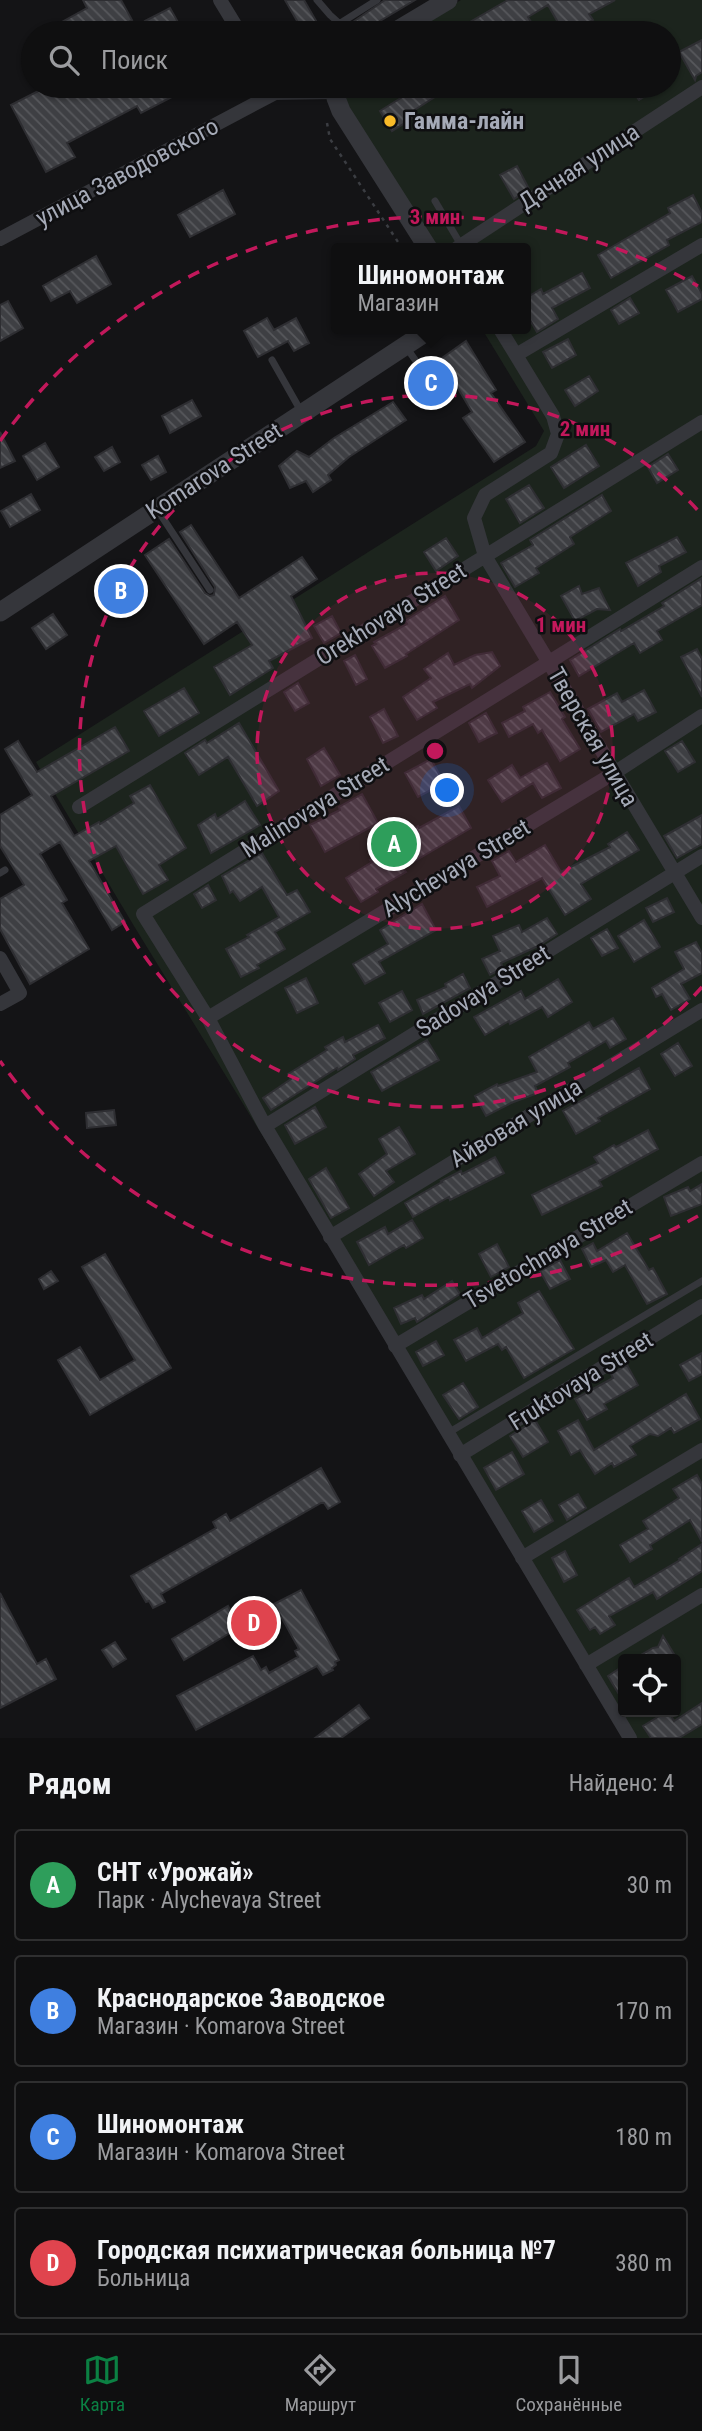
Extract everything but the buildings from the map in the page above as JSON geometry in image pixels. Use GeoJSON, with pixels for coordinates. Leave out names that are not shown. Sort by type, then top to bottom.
{"type":"FeatureCollection","features":[{"type":"Feature","properties":{"kind":"street"},"geometry":{"type":"LineString","coordinates":[[220,0],[233,21]]}},
{"type":"Feature","properties":{"kind":"street"},"geometry":{"type":"LineString","coordinates":[[413,21],[448,0]]}},
{"type":"Feature","properties":{"kind":"street","name":"Дачная улица"},"geometry":{"type":"LineString","coordinates":[[464,243],[702,87]]}},
{"type":"Feature","properties":{"kind":"street","name":"улица Заводовского"},"geometry":{"type":"LineString","coordinates":[[0,239],[257,98]]}},
{"type":"Feature","properties":{"kind":"street"},"geometry":{"type":"LineString","coordinates":[[334,98],[425,243]]}},
{"type":"Feature","properties":{"kind":"street"},"geometry":{"type":"LineString","coordinates":[[516,355],[702,245]]}},
{"type":"Feature","properties":{"kind":"street","name":"Komarova Street"},"geometry":{"type":"LineString","coordinates":[[0,612],[424,334]]}},
{"type":"Feature","properties":{"kind":"street","name":"Тверская улица"},"geometry":{"type":"LineString","coordinates":[[502,334],[553,416],[558,434],[551,453],[485,495],[474,518],[485,556],[702,918]]}},
{"type":"Feature","properties":{"kind":"street","name":"Orekhovaya Street"},"geometry":{"type":"LineString","coordinates":[[79,807],[702,422]]}},
{"type":"Feature","properties":{"kind":"street","name":"Malinovaya Street"},"geometry":{"type":"LineString","coordinates":[[208,1018],[143,914],[702,567]]}},
{"type":"Feature","properties":{"kind":"street","name":"Alychevaya Street"},"geometry":{"type":"LineString","coordinates":[[208,1018],[614,773],[702,716]]}},
{"type":"Feature","properties":{"kind":"street","name":"Sadovaya Street"},"geometry":{"type":"LineString","coordinates":[[265,1126],[702,856]]}},
{"type":"Feature","properties":{"kind":"street"},"geometry":{"type":"LineString","coordinates":[[0,958],[20,993],[0,1004]]}},
{"type":"Feature","properties":{"kind":"street","name":"Айвовая улица"},"geometry":{"type":"LineString","coordinates":[[330,1237],[702,1010]]}},
{"type":"Feature","properties":{"kind":"street"},"geometry":{"type":"LineString","coordinates":[[208,1018],[265,1126],[330,1237],[630,1738]]}},
{"type":"Feature","properties":{"kind":"street","name":"Tsvetochnaya Street"},"geometry":{"type":"LineString","coordinates":[[395,1346],[702,1163]]}},
{"type":"Feature","properties":{"kind":"street","name":"Fruktovaya Street"},"geometry":{"type":"LineString","coordinates":[[460,1455],[702,1306]]}},
{"type":"Feature","properties":{"kind":"street"},"geometry":{"type":"LineString","coordinates":[[522,1558],[702,1450]]}},
{"type":"Feature","properties":{"kind":"street"},"geometry":{"type":"LineString","coordinates":[[586,1665],[702,1595]]}},
{"type":"Feature","properties":{"kind":"lane"},"geometry":{"type":"LineString","coordinates":[[317,0],[336,21]]}},
{"type":"Feature","properties":{"kind":"lane"},"geometry":{"type":"LineString","coordinates":[[344,21],[375,1]]}},
{"type":"Feature","properties":{"kind":"lane"},"geometry":{"type":"LineString","coordinates":[[435,201],[457,243]]}},
{"type":"Feature","properties":{"kind":"lane"},"geometry":{"type":"LineString","coordinates":[[405,346],[423,371]]}},
{"type":"Feature","properties":{"kind":"lane"},"geometry":{"type":"LineString","coordinates":[[272,360],[303,413]]}},
{"type":"Feature","properties":{"kind":"lane"},"geometry":{"type":"LineString","coordinates":[[157,508],[210,590]]}},
{"type":"Feature","properties":{"kind":"lane"},"geometry":{"type":"LineString","coordinates":[[447,1433],[702,1281]]}},
{"type":"Feature","properties":{"kind":"path"},"geometry":{"type":"LineString","coordinates":[[330,98],[330,139],[399,243]]}},
{"type":"Feature","properties":{"kind":"shaded area"},"geometry":{"type":"Polygon","coordinates":[[[461,0],[702,0],[702,1738],[632,1738],[619,1717],[681,1717],[681,1654],[618,1654],[618,1715],[36,762],[536,446],[544,431],[485,334],[531,334],[531,243],[430,243],[342,98],[681,98],[681,21],[426,21],[461,0]]]}},
{"type":"Feature","properties":{"kind":"place","name":"Гамма-лайн"},"geometry":{"type":"Point","coordinates":[390,121]}},
{"type":"Feature","properties":{"kind":"place","name":"Шиномонтаж"},"geometry":{"type":"Point","coordinates":[431,383]}},
{"type":"Feature","properties":{"kind":"place","name":"Краснодарское Заводское"},"geometry":{"type":"Point","coordinates":[121,591]}},
{"type":"Feature","properties":{"kind":"place","name":"СНТ «Урожай»"},"geometry":{"type":"Point","coordinates":[394,844]}},
{"type":"Feature","properties":{"kind":"place","name":"Городская психиатрическая больница №7"},"geometry":{"type":"Point","coordinates":[254,1623]}}]}
